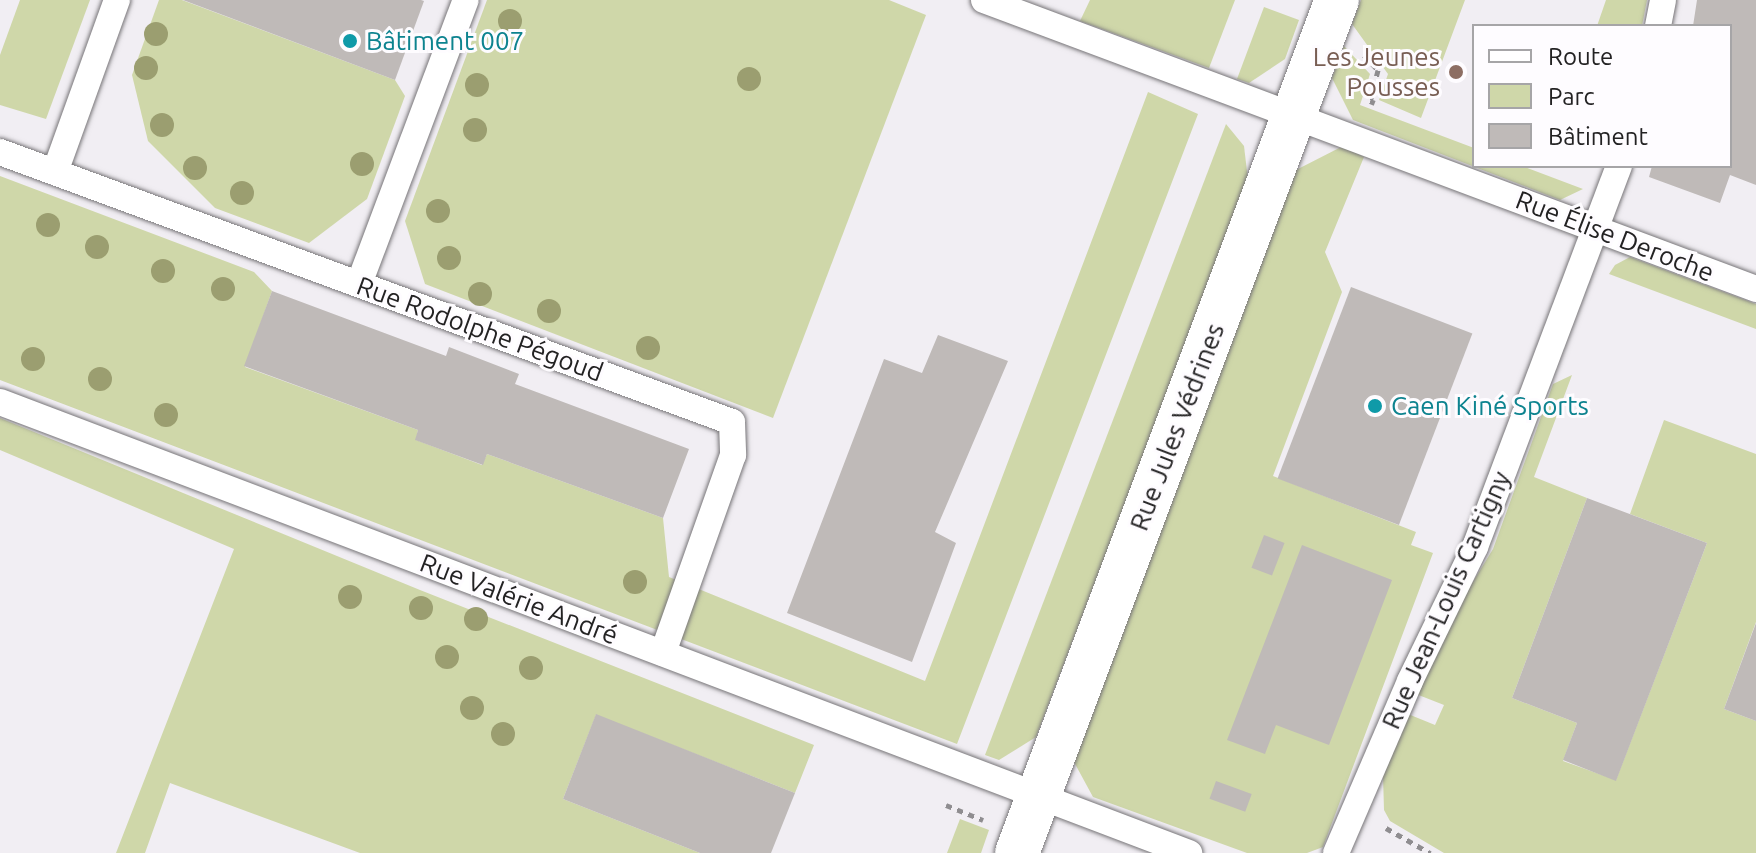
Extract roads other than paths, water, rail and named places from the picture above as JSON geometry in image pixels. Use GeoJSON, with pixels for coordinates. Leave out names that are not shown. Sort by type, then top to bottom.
{"type":"FeatureCollection","features":[{"type":"Feature","properties":{"kind":"street","name":"Rue Jules Védrines"},"geometry":{"type":"LineString","coordinates":[[1017,853],[1333,10]]}},
{"type":"Feature","properties":{"kind":"lane"},"geometry":{"type":"LineString","coordinates":[[55,172],[117,0]]}},
{"type":"Feature","properties":{"kind":"lane"},"geometry":{"type":"LineString","coordinates":[[359,284],[466,0]]}},
{"type":"Feature","properties":{"kind":"lane","name":"Rue Élise Deroche"},"geometry":{"type":"LineString","coordinates":[[984,0],[1756,289]]}},
{"type":"Feature","properties":{"kind":"lane"},"geometry":{"type":"LineString","coordinates":[[1658,24],[1663,0]]}},
{"type":"Feature","properties":{"kind":"lane","name":"Rue Rodolphe Pégoud"},"geometry":{"type":"LineString","coordinates":[[0,152],[732,422],[733,455],[663,653]]}},
{"type":"Feature","properties":{"kind":"lane","name":"Rue Jean-Louis Cartigny"},"geometry":{"type":"LineString","coordinates":[[1336,853],[1410,681],[1475,547],[1618,168]]}},
{"type":"Feature","properties":{"kind":"lane","name":"Rue Valérie André"},"geometry":{"type":"LineString","coordinates":[[0,402],[1189,853]]}},
{"type":"Feature","properties":{"kind":"place","name":"Bâtiment 007"},"geometry":{"type":"Point","coordinates":[350,41]}},
{"type":"Feature","properties":{"kind":"place","name":"Les Jeunes Pousses"},"geometry":{"type":"Point","coordinates":[1456,72]}},
{"type":"Feature","properties":{"kind":"place","name":"Caen Kiné Sports"},"geometry":{"type":"Point","coordinates":[1375,406]}}]}
